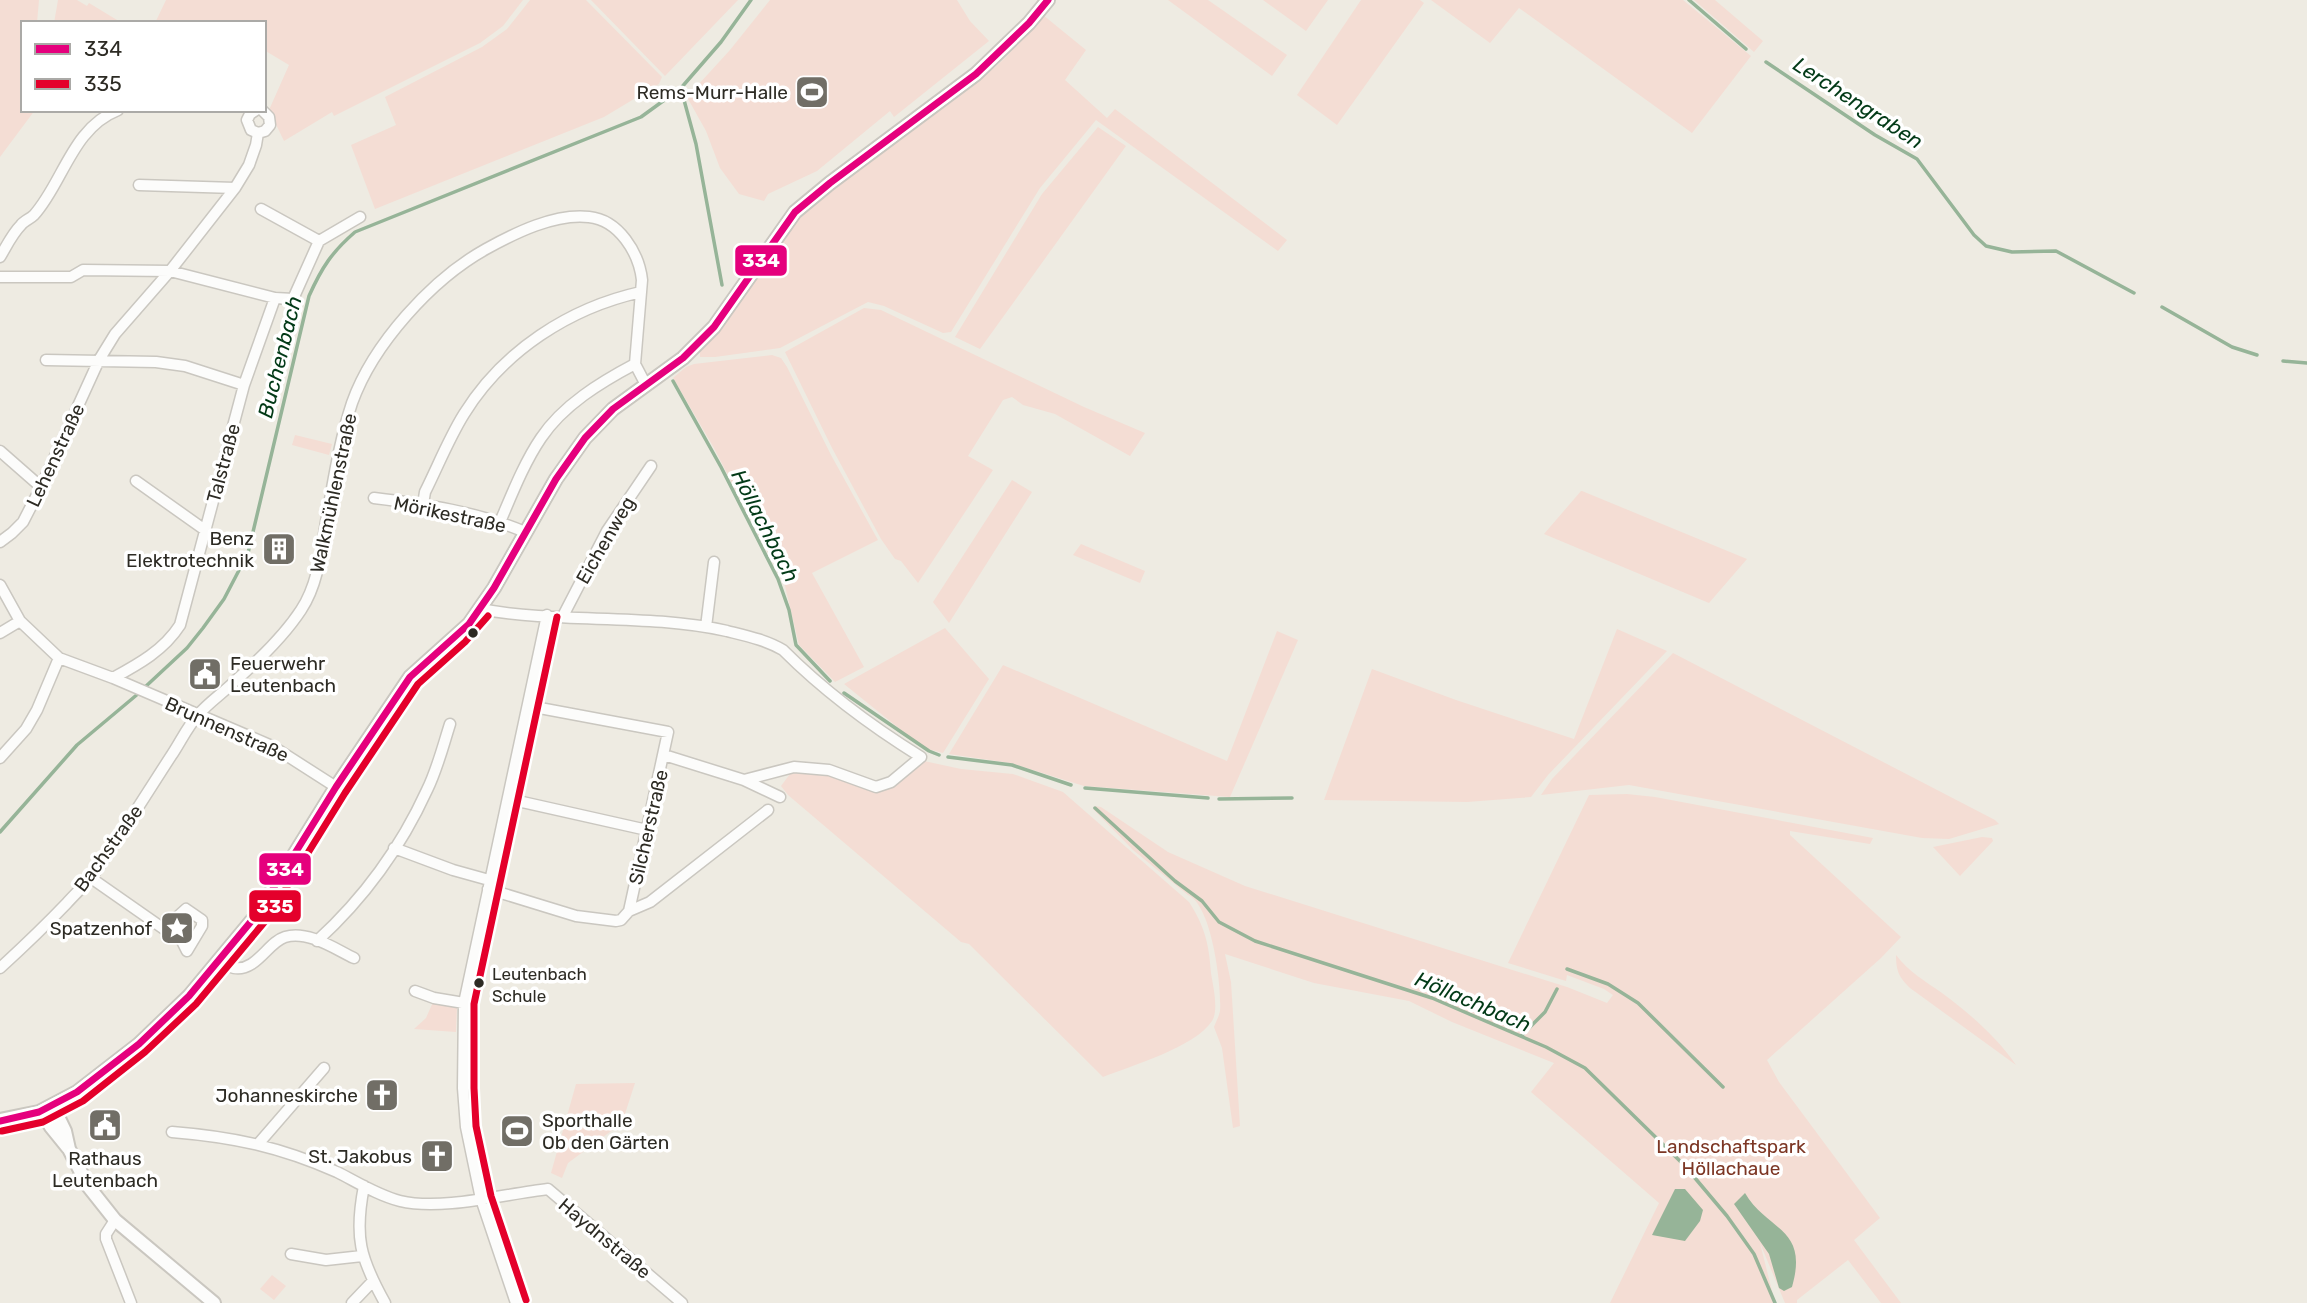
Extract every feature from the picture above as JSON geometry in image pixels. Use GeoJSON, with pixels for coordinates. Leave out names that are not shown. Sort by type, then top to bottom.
{"type":"FeatureCollection","features":[{"type":"Feature","properties":{"kind":"street"},"geometry":{"type":"LineString","coordinates":[[0,1120],[47,1109],[103,1073],[139,1044],[189,996],[258,913],[336,787],[410,677],[464,629],[480,609],[561,470],[585,438],[613,409],[683,358],[714,327],[794,212],[996,56],[1048,0]]}},
{"type":"Feature","properties":{"kind":"street"},"geometry":{"type":"LineString","coordinates":[[0,257],[21,225],[33,215],[71,154],[93,127],[113,112]]}},
{"type":"Feature","properties":{"kind":"street"},"geometry":{"type":"LineString","coordinates":[[251,112],[248,124],[251,130],[258,133]]}},
{"type":"Feature","properties":{"kind":"street","name":"Lehenstraße"},"geometry":{"type":"LineString","coordinates":[[0,542],[23,522],[99,360],[114,334],[170,271],[250,165],[258,133],[265,131],[270,125],[270,117],[264,112]]}},
{"type":"Feature","properties":{"kind":"street"},"geometry":{"type":"LineString","coordinates":[[139,185],[235,188]]}},
{"type":"Feature","properties":{"kind":"street"},"geometry":{"type":"LineString","coordinates":[[261,209],[320,241]]}},
{"type":"Feature","properties":{"kind":"street"},"geometry":{"type":"LineString","coordinates":[[0,276],[71,277],[83,270],[170,271],[275,298],[293,299],[320,241],[360,217]]}},
{"type":"Feature","properties":{"kind":"street","name":"Walkmühlenstraße"},"geometry":{"type":"LineString","coordinates":[[198,714],[238,679],[290,626],[309,596],[315,579],[331,491],[353,401],[369,367],[391,334],[424,298],[456,269],[502,240],[552,222],[588,217],[599,219],[611,226],[628,244],[640,266],[641,292],[635,364]]}},
{"type":"Feature","properties":{"kind":"street"},"geometry":{"type":"LineString","coordinates":[[423,504],[425,492],[463,415],[514,355],[547,331],[589,309],[615,298],[641,292]]}},
{"type":"Feature","properties":{"kind":"street","name":"Talstraße"},"geometry":{"type":"LineString","coordinates":[[113,678],[157,651],[172,638],[180,625],[244,385],[275,298]]}},
{"type":"Feature","properties":{"kind":"street"},"geometry":{"type":"LineString","coordinates":[[46,360],[156,362],[185,366],[244,385]]}},
{"type":"Feature","properties":{"kind":"street"},"geometry":{"type":"LineString","coordinates":[[500,522],[541,438],[556,419],[608,379],[635,364],[646,385]]}},
{"type":"Feature","properties":{"kind":"street"},"geometry":{"type":"LineString","coordinates":[[0,451],[41,487]]}},
{"type":"Feature","properties":{"kind":"street","name":"Eichenweg"},"geometry":{"type":"LineString","coordinates":[[563,616],[607,531],[650,466]]}},
{"type":"Feature","properties":{"kind":"street"},"geometry":{"type":"LineString","coordinates":[[136,481],[205,530]]}},
{"type":"Feature","properties":{"kind":"street","name":"Mörikestraße"},"geometry":{"type":"LineString","coordinates":[[374,498],[423,504],[500,522],[525,532]]}},
{"type":"Feature","properties":{"kind":"street"},"geometry":{"type":"LineString","coordinates":[[706,627],[713,562]]}},
{"type":"Feature","properties":{"kind":"street"},"geometry":{"type":"LineString","coordinates":[[0,584],[20,621],[59,658],[26,729],[0,758]]}},
{"type":"Feature","properties":{"kind":"street"},"geometry":{"type":"LineString","coordinates":[[480,609],[508,614],[638,620],[706,627],[773,644],[844,705],[921,757],[891,782],[876,787],[829,770],[794,767],[744,780]]}},
{"type":"Feature","properties":{"kind":"street"},"geometry":{"type":"LineString","coordinates":[[516,1303],[481,1199],[464,1115],[464,1003],[547,615]]}},
{"type":"Feature","properties":{"kind":"street"},"geometry":{"type":"LineString","coordinates":[[0,633],[20,621]]}},
{"type":"Feature","properties":{"kind":"street","name":"Brunnenstraße"},"geometry":{"type":"LineString","coordinates":[[59,658],[113,678],[272,746],[336,787]]}},
{"type":"Feature","properties":{"kind":"street","name":"Silcherstraße"},"geometry":{"type":"LineString","coordinates":[[489,885],[576,916],[621,920],[629,911],[664,755],[668,732],[529,706]]}},
{"type":"Feature","properties":{"kind":"street","name":"Bachstraße"},"geometry":{"type":"LineString","coordinates":[[0,968],[91,878],[198,714]]}},
{"type":"Feature","properties":{"kind":"street"},"geometry":{"type":"LineString","coordinates":[[317,941],[344,916],[394,848],[428,789],[450,724]]}},
{"type":"Feature","properties":{"kind":"street"},"geometry":{"type":"LineString","coordinates":[[664,755],[744,780],[780,797]]}},
{"type":"Feature","properties":{"kind":"street"},"geometry":{"type":"LineString","coordinates":[[509,799],[647,830]]}},
{"type":"Feature","properties":{"kind":"street"},"geometry":{"type":"LineString","coordinates":[[629,911],[650,902],[768,810]]}},
{"type":"Feature","properties":{"kind":"street"},"geometry":{"type":"LineString","coordinates":[[394,848],[489,885]]}},
{"type":"Feature","properties":{"kind":"street"},"geometry":{"type":"LineString","coordinates":[[91,878],[164,929]]}},
{"type":"Feature","properties":{"kind":"street"},"geometry":{"type":"LineString","coordinates":[[219,961],[234,968],[243,968],[283,937],[295,936],[317,941],[354,958]]}},
{"type":"Feature","properties":{"kind":"street"},"geometry":{"type":"LineString","coordinates":[[415,991],[434,998],[464,1003]]}},
{"type":"Feature","properties":{"kind":"street"},"geometry":{"type":"LineString","coordinates":[[259,1143],[324,1068]]}},
{"type":"Feature","properties":{"kind":"street"},"geometry":{"type":"LineString","coordinates":[[47,1109],[53,1130],[69,1149],[95,1197],[115,1220],[214,1303]]}},
{"type":"Feature","properties":{"kind":"street","name":"Haydnstraße"},"geometry":{"type":"LineString","coordinates":[[172,1132],[259,1143],[336,1172],[388,1197],[412,1202],[481,1199],[548,1189],[682,1303]]}},
{"type":"Feature","properties":{"kind":"street"},"geometry":{"type":"LineString","coordinates":[[364,1186],[358,1231],[362,1256],[386,1303]]}},
{"type":"Feature","properties":{"kind":"street"},"geometry":{"type":"LineString","coordinates":[[115,1220],[106,1234],[106,1239],[131,1303]]}},
{"type":"Feature","properties":{"kind":"street"},"geometry":{"type":"LineString","coordinates":[[290,1254],[326,1260],[362,1256]]}},
{"type":"Feature","properties":{"kind":"street"},"geometry":{"type":"LineString","coordinates":[[352,1303],[373,1281]]}},
{"type":"Feature","properties":{"kind":"green space"},"geometry":{"type":"Polygon","coordinates":[[[0,0],[39,0],[37,21],[21,21],[21,112],[34,112],[0,157],[0,0]]]}},
{"type":"Feature","properties":{"kind":"green space"},"geometry":{"type":"Polygon","coordinates":[[[58,0],[77,0],[87,6],[89,3],[119,21],[54,21],[58,0]]]}},
{"type":"Feature","properties":{"kind":"green space"},"geometry":{"type":"Polygon","coordinates":[[[166,0],[523,0],[503,26],[480,43],[334,116],[332,112],[284,141],[269,110],[289,65],[266,51],[266,21],[156,21],[166,0]]]}},
{"type":"Feature","properties":{"kind":"green space"},"geometry":{"type":"Polygon","coordinates":[[[530,0],[586,0],[662,77],[659,84],[604,117],[375,209],[351,145],[396,125],[385,97],[482,47],[507,29],[530,0]]]}},
{"type":"Feature","properties":{"kind":"green space"},"geometry":{"type":"Polygon","coordinates":[[[591,0],[738,0],[665,76],[591,0]]]}},
{"type":"Feature","properties":{"kind":"green space"},"geometry":{"type":"Polygon","coordinates":[[[770,0],[957,0],[970,21],[989,41],[894,117],[890,111],[817,171],[768,194],[764,201],[739,194],[720,168],[706,131],[687,97],[730,50],[770,0]]]}},
{"type":"Feature","properties":{"kind":"green space"},"geometry":{"type":"Polygon","coordinates":[[[1168,0],[1208,0],[1287,55],[1272,76],[1168,0]]]}},
{"type":"Feature","properties":{"kind":"green space"},"geometry":{"type":"Polygon","coordinates":[[[1263,0],[1328,0],[1306,31],[1263,0]]]}},
{"type":"Feature","properties":{"kind":"green space"},"geometry":{"type":"Polygon","coordinates":[[[1361,0],[1420,0],[1424,3],[1337,125],[1297,95],[1361,0]]]}},
{"type":"Feature","properties":{"kind":"green space"},"geometry":{"type":"Polygon","coordinates":[[[1431,0],[1683,0],[1751,56],[1692,133],[1519,8],[1490,43],[1431,0]]]}},
{"type":"Feature","properties":{"kind":"green space"},"geometry":{"type":"Polygon","coordinates":[[[1694,0],[1715,0],[1763,41],[1754,52],[1694,0]]]}},
{"type":"Feature","properties":{"kind":"green space"},"geometry":{"type":"Polygon","coordinates":[[[1043,15],[1086,50],[1065,80],[1107,118],[1115,109],[1287,240],[1278,251],[1096,120],[1040,188],[951,332],[943,333],[884,306],[868,302],[780,348],[700,357],[700,350],[800,215],[850,174],[980,80],[1004,59],[1043,15]]]}},
{"type":"Feature","properties":{"kind":"green space"},"geometry":{"type":"Polygon","coordinates":[[[1098,127],[1126,146],[980,349],[955,337],[1042,194],[1098,127]]]}},
{"type":"Feature","properties":{"kind":"green space"},"geometry":{"type":"Polygon","coordinates":[[[864,308],[881,310],[1084,407],[1145,433],[1130,456],[1055,414],[1023,405],[1012,397],[1003,400],[968,456],[993,470],[918,583],[901,561],[895,559],[881,539],[785,352],[864,308]]]}},
{"type":"Feature","properties":{"kind":"green space"},"geometry":{"type":"Polygon","coordinates":[[[772,355],[781,358],[787,367],[878,540],[812,573],[864,667],[835,682],[799,645],[785,586],[714,448],[673,378],[694,364],[772,355]]]}},
{"type":"Feature","properties":{"kind":"green space"},"geometry":{"type":"Polygon","coordinates":[[[295,435],[332,444],[329,455],[292,445],[295,435]]]}},
{"type":"Feature","properties":{"kind":"green space"},"geometry":{"type":"Polygon","coordinates":[[[1012,480],[1032,492],[949,623],[933,602],[1012,480]]]}},
{"type":"Feature","properties":{"kind":"green space"},"geometry":{"type":"Polygon","coordinates":[[[1581,491],[1747,559],[1709,603],[1544,534],[1581,491]]]}},
{"type":"Feature","properties":{"kind":"green space"},"geometry":{"type":"Polygon","coordinates":[[[1081,544],[1145,571],[1140,583],[1073,555],[1081,544]]]}},
{"type":"Feature","properties":{"kind":"green space"},"geometry":{"type":"Polygon","coordinates":[[[945,628],[989,679],[943,753],[916,742],[844,684],[945,628]]]}},
{"type":"Feature","properties":{"kind":"green space"},"geometry":{"type":"Polygon","coordinates":[[[1617,629],[1667,651],[1548,775],[1531,797],[1467,802],[1324,800],[1372,669],[1574,739],[1617,629]]]}},
{"type":"Feature","properties":{"kind":"green space"},"geometry":{"type":"Polygon","coordinates":[[[1277,631],[1298,640],[1230,797],[1084,786],[1010,763],[949,754],[1003,665],[1227,761],[1277,631]]]}},
{"type":"Feature","properties":{"kind":"green space"},"geometry":{"type":"Polygon","coordinates":[[[1673,653],[1999,824],[1949,839],[1922,838],[1629,785],[1541,795],[1552,779],[1673,653]]]}},
{"type":"Feature","properties":{"kind":"green space"},"geometry":{"type":"Polygon","coordinates":[[[924,761],[961,769],[1013,774],[1063,792],[1189,902],[1205,936],[1215,998],[1214,1016],[1204,1030],[1162,1055],[1103,1077],[969,944],[961,942],[788,795],[781,786],[793,770],[828,773],[876,791],[900,780],[924,761]]]}},
{"type":"Feature","properties":{"kind":"green space","name":"Landschaftspark Höllachaue"},"geometry":{"type":"Polygon","coordinates":[[[1627,794],[1873,838],[1870,844],[1790,831],[1790,835],[1901,937],[1767,1060],[1779,1082],[1880,1218],[1854,1240],[1901,1303],[1881,1303],[1848,1260],[1797,1300],[1797,1303],[1785,1303],[1760,1243],[1775,1303],[1610,1303],[1659,1203],[1531,1092],[1554,1063],[1452,1022],[1409,1001],[1314,983],[1225,954],[1231,982],[1240,1126],[1233,1128],[1222,1048],[1214,1027],[1220,1011],[1217,966],[1203,914],[1196,902],[1133,850],[1093,809],[1095,806],[1101,807],[1168,852],[1245,886],[1567,987],[1607,1003],[1613,995],[1604,989],[1567,975],[1566,981],[1508,963],[1589,795],[1627,794]]]}},
{"type":"Feature","properties":{"kind":"green space"},"geometry":{"type":"Polygon","coordinates":[[[1982,837],[1992,838],[1993,841],[1960,876],[1933,847],[1982,837]]]}},
{"type":"Feature","properties":{"kind":"green space"},"geometry":{"type":"Polygon","coordinates":[[[1896,955],[1912,971],[1982,1026],[2016,1065],[1910,988],[1899,973],[1896,955]]]}},
{"type":"Feature","properties":{"kind":"green space"},"geometry":{"type":"Polygon","coordinates":[[[433,1002],[457,1006],[456,1032],[414,1029],[426,1018],[433,1002]]]}},
{"type":"Feature","properties":{"kind":"green space"},"geometry":{"type":"Polygon","coordinates":[[[635,1083],[622,1123],[568,1163],[562,1178],[551,1173],[576,1084],[635,1083]]]}},
{"type":"Feature","properties":{"kind":"green space"},"geometry":{"type":"Polygon","coordinates":[[[272,1275],[286,1286],[274,1300],[260,1289],[272,1275]]]}},
{"type":"Feature","properties":{"kind":"shaded area"},"geometry":{"type":"Polygon","coordinates":[[[1675,1189],[1685,1189],[1703,1210],[1700,1221],[1685,1241],[1652,1235],[1675,1189]]]}},
{"type":"Feature","properties":{"kind":"shaded area"},"geometry":{"type":"Polygon","coordinates":[[[1745,1193],[1754,1206],[1791,1241],[1796,1267],[1792,1287],[1784,1291],[1779,1288],[1769,1254],[1734,1204],[1745,1193]]]}},
{"type":"Feature","properties":{"kind":"waterway","name":"Buchenbach"},"geometry":{"type":"LineString","coordinates":[[144,688],[187,648],[203,628],[224,599],[248,553],[309,296],[323,268],[340,246],[355,232],[641,117],[681,88],[721,42],[751,0]]}},
{"type":"Feature","properties":{"kind":"waterway","name":"Lerchengraben"},"geometry":{"type":"LineString","coordinates":[[1689,0],[1746,49]]}},
{"type":"Feature","properties":{"kind":"waterway","name":"Lerchengraben"},"geometry":{"type":"LineString","coordinates":[[1766,62],[1875,135],[1917,159],[1974,235],[1986,246],[2012,252],[2056,251],[2134,293]]}},
{"type":"Feature","properties":{"kind":"waterway","name":"Höllachbach"},"geometry":{"type":"LineString","coordinates":[[681,89],[696,144],[722,285]]}},
{"type":"Feature","properties":{"kind":"waterway","name":"Lerchengraben"},"geometry":{"type":"LineString","coordinates":[[2162,307],[2232,347],[2257,355]]}},
{"type":"Feature","properties":{"kind":"waterway","name":"Lerchengraben"},"geometry":{"type":"LineString","coordinates":[[2283,361],[2307,363]]}},
{"type":"Feature","properties":{"kind":"waterway","name":"Höllachbach"},"geometry":{"type":"LineString","coordinates":[[673,381],[721,467],[778,579],[789,610],[796,645],[830,681]]}},
{"type":"Feature","properties":{"kind":"waterway","name":"Buchenbach"},"geometry":{"type":"LineString","coordinates":[[0,832],[77,745],[139,693]]}},
{"type":"Feature","properties":{"kind":"waterway","name":"Höllachbach"},"geometry":{"type":"LineString","coordinates":[[844,693],[929,751],[939,755]]}},
{"type":"Feature","properties":{"kind":"waterway","name":"Höllachbach"},"geometry":{"type":"LineString","coordinates":[[948,757],[1012,765],[1071,785]]}},
{"type":"Feature","properties":{"kind":"waterway"},"geometry":{"type":"LineString","coordinates":[[1085,788],[1208,798]]}},
{"type":"Feature","properties":{"kind":"waterway"},"geometry":{"type":"LineString","coordinates":[[1219,799],[1292,798]]}},
{"type":"Feature","properties":{"kind":"waterway","name":"Höllachbach"},"geometry":{"type":"LineString","coordinates":[[1095,808],[1175,881],[1202,901],[1219,922],[1255,941],[1432,998],[1546,1047],[1585,1068],[1684,1165],[1727,1216],[1754,1254],[1775,1303]]}},
{"type":"Feature","properties":{"kind":"waterway"},"geometry":{"type":"LineString","coordinates":[[1567,969],[1608,984],[1638,1003],[1723,1087]]}},
{"type":"Feature","properties":{"kind":"waterway"},"geometry":{"type":"LineString","coordinates":[[1521,1036],[1545,1012],[1557,989]]}},
{"type":"Feature","properties":{"kind":"transit line","name":"334"},"geometry":{"type":"LineString","coordinates":[[0,1121],[39,1112],[77,1092],[139,1044],[189,996],[258,913],[336,787],[410,677],[469,624],[494,588],[556,479],[585,438],[613,409],[683,358],[714,327],[795,212],[976,74],[1029,23],[1048,0]]}},
{"type":"Feature","properties":{"kind":"transit line","name":"335"},"geometry":{"type":"LineString","coordinates":[[2,1131],[43,1122],[83,1101],[145,1052],[196,1004],[267,919],[345,793],[418,684],[465,642],[488,616]]}},
{"type":"Feature","properties":{"kind":"transit line","name":"335"},"geometry":{"type":"LineString","coordinates":[[526,1300],[491,1196],[476,1126],[474,1004],[557,617]]}},
{"type":"Feature","properties":{"kind":"place","name":"Rems-Murr-Halle"},"geometry":{"type":"Point","coordinates":[812,92]}},
{"type":"Feature","properties":{"kind":"place","name":"Benz Elektrotechnik"},"geometry":{"type":"Point","coordinates":[279,549]}},
{"type":"Feature","properties":{"kind":"place","name":"Feuerwehr Leutenbach"},"geometry":{"type":"Point","coordinates":[205,674]}},
{"type":"Feature","properties":{"kind":"place","name":"Spatzenhof"},"geometry":{"type":"Point","coordinates":[177,928]}},
{"type":"Feature","properties":{"kind":"place","name":"Leutenbach Schule"},"geometry":{"type":"Point","coordinates":[479,983]}},
{"type":"Feature","properties":{"kind":"place","name":"Johanneskirche"},"geometry":{"type":"Point","coordinates":[382,1095]}},
{"type":"Feature","properties":{"kind":"place","name":"Rathaus Leutenbach"},"geometry":{"type":"Point","coordinates":[105,1125]}},
{"type":"Feature","properties":{"kind":"place","name":"Sporthalle Ob den Gärten"},"geometry":{"type":"Point","coordinates":[517,1131]}},
{"type":"Feature","properties":{"kind":"place","name":"St. Jakobus"},"geometry":{"type":"Point","coordinates":[437,1156]}}]}
